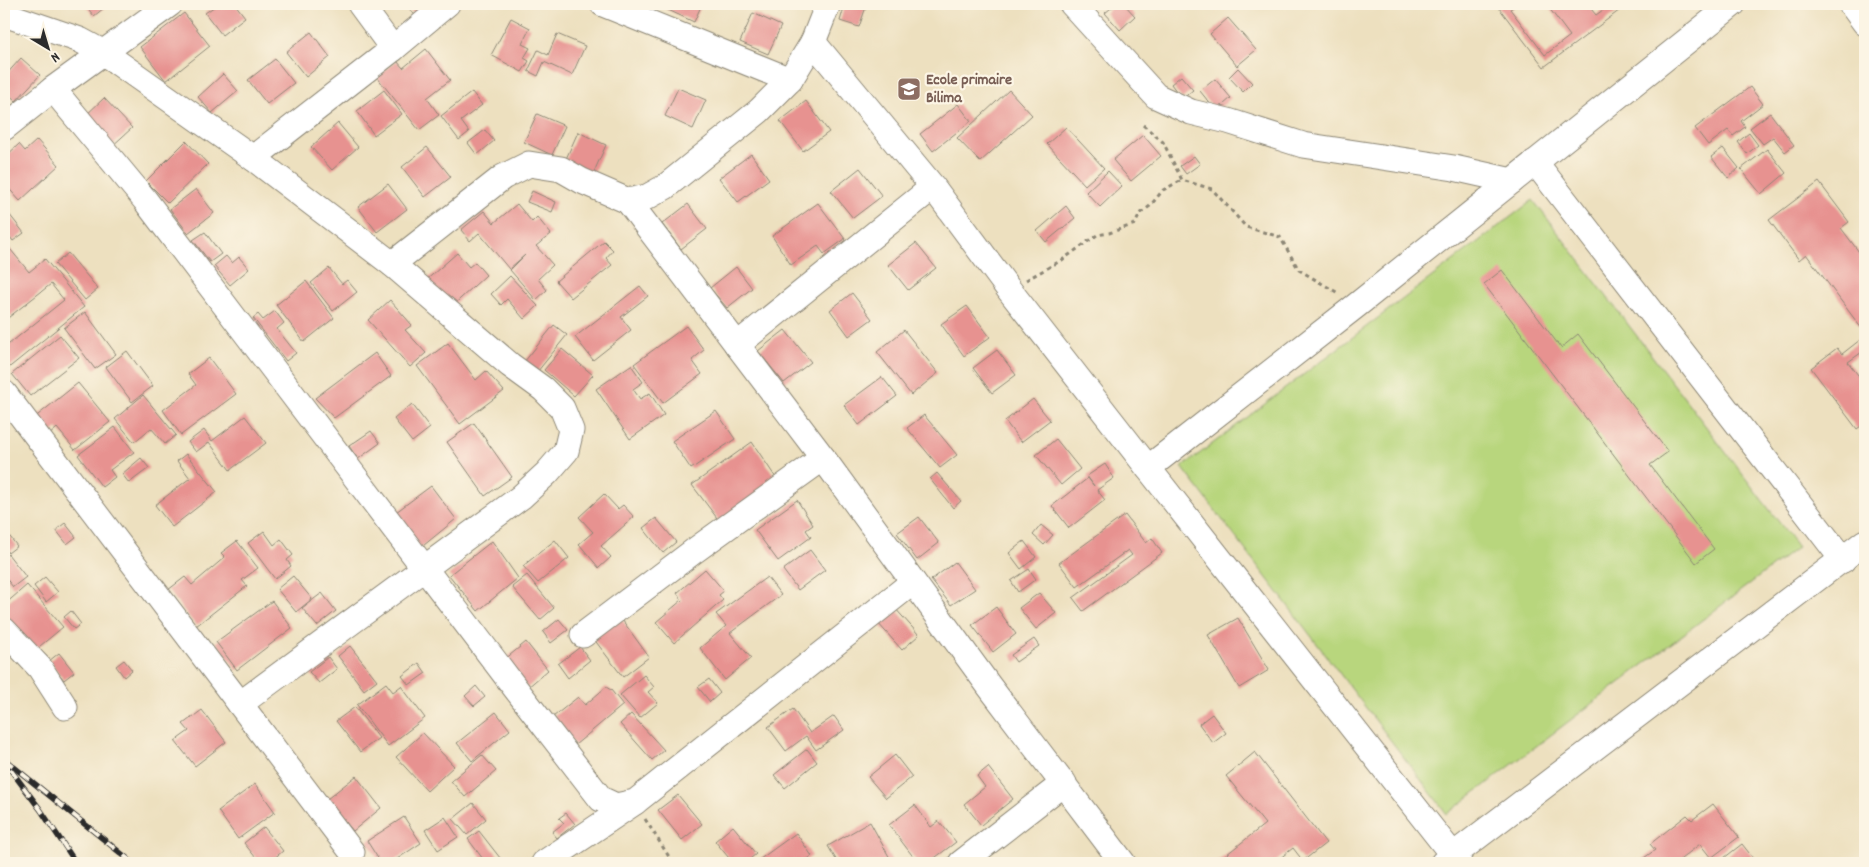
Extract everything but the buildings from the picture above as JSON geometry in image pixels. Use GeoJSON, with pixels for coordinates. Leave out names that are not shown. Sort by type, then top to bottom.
{"type":"FeatureCollection","features":[{"type":"Feature","properties":{"kind":"street"},"geometry":{"type":"LineString","coordinates":[[4,128],[170,4]]}},
{"type":"Feature","properties":{"kind":"street"},"geometry":{"type":"LineString","coordinates":[[360,4],[393,49]]}},
{"type":"Feature","properties":{"kind":"street"},"geometry":{"type":"LineString","coordinates":[[253,158],[393,49],[447,4]]}},
{"type":"Feature","properties":{"kind":"street"},"geometry":{"type":"LineString","coordinates":[[603,4],[652,13],[790,80]]}},
{"type":"Feature","properties":{"kind":"street"},"geometry":{"type":"LineString","coordinates":[[628,201],[647,197],[665,187],[759,111],[790,80],[813,42],[828,4]]}},
{"type":"Feature","properties":{"kind":"street"},"geometry":{"type":"LineString","coordinates":[[1072,4],[1156,96],[1191,112],[1228,121],[1303,145],[1454,168],[1512,181]]}},
{"type":"Feature","properties":{"kind":"street"},"geometry":{"type":"LineString","coordinates":[[1148,468],[1357,305],[1733,4]]}},
{"type":"Feature","properties":{"kind":"street"},"geometry":{"type":"LineString","coordinates":[[1851,4],[1865,23]]}},
{"type":"Feature","properties":{"kind":"street"},"geometry":{"type":"LineString","coordinates":[[4,14],[80,40],[104,53],[253,158],[392,264],[510,365],[543,389],[562,408],[571,430],[566,451],[521,497],[240,704]]}},
{"type":"Feature","properties":{"kind":"street"},"geometry":{"type":"LineString","coordinates":[[813,42],[933,187],[1010,291],[1452,861],[1865,542]]}},
{"type":"Feature","properties":{"kind":"street"},"geometry":{"type":"LineString","coordinates":[[54,89],[145,200],[601,799],[616,806],[634,802]]}},
{"type":"Feature","properties":{"kind":"street"},"geometry":{"type":"LineString","coordinates":[[1535,162],[1843,560]]}},
{"type":"Feature","properties":{"kind":"street"},"geometry":{"type":"LineString","coordinates":[[392,264],[503,177],[530,164],[562,169],[582,181],[628,201],[823,458],[989,686],[1123,863]]}},
{"type":"Feature","properties":{"kind":"street"},"geometry":{"type":"LineString","coordinates":[[736,345],[933,187]]}},
{"type":"Feature","properties":{"kind":"street"},"geometry":{"type":"LineString","coordinates":[[4,393],[352,852]]}},
{"type":"Feature","properties":{"kind":"street"},"geometry":{"type":"LineString","coordinates":[[583,635],[694,551],[823,458]]}},
{"type":"Feature","properties":{"kind":"street"},"geometry":{"type":"LineString","coordinates":[[544,863],[634,802],[913,582]]}},
{"type":"Feature","properties":{"kind":"street"},"geometry":{"type":"LineString","coordinates":[[4,630],[40,668],[65,707]]}},
{"type":"Feature","properties":{"kind":"street"},"geometry":{"type":"LineString","coordinates":[[961,863],[1064,783]]}},
{"type":"Feature","properties":{"kind":"path"},"geometry":{"type":"LineString","coordinates":[[1143,125],[1163,142],[1182,180]]}},
{"type":"Feature","properties":{"kind":"path"},"geometry":{"type":"LineString","coordinates":[[1010,291],[1062,260],[1097,235],[1135,224],[1140,214],[1150,206],[1163,190],[1182,180],[1212,188],[1246,227],[1280,237],[1299,270],[1357,305]]}},
{"type":"Feature","properties":{"kind":"path"},"geometry":{"type":"LineString","coordinates":[[634,802],[673,863]]}},
{"type":"Feature","properties":{"kind":"green space"},"geometry":{"type":"Polygon","coordinates":[[[1533,200],[1798,547],[1447,814],[1182,467],[1533,200]]]}},
{"type":"Feature","properties":{"kind":"railway"},"geometry":{"type":"LineString","coordinates":[[4,759],[133,863]]}},
{"type":"Feature","properties":{"kind":"railway"},"geometry":{"type":"LineString","coordinates":[[10,769],[40,809],[76,863]]}},
{"type":"Feature","properties":{"kind":"place","name":"Ecole primaire Bilima"},"geometry":{"type":"Point","coordinates":[909,89]}}]}
